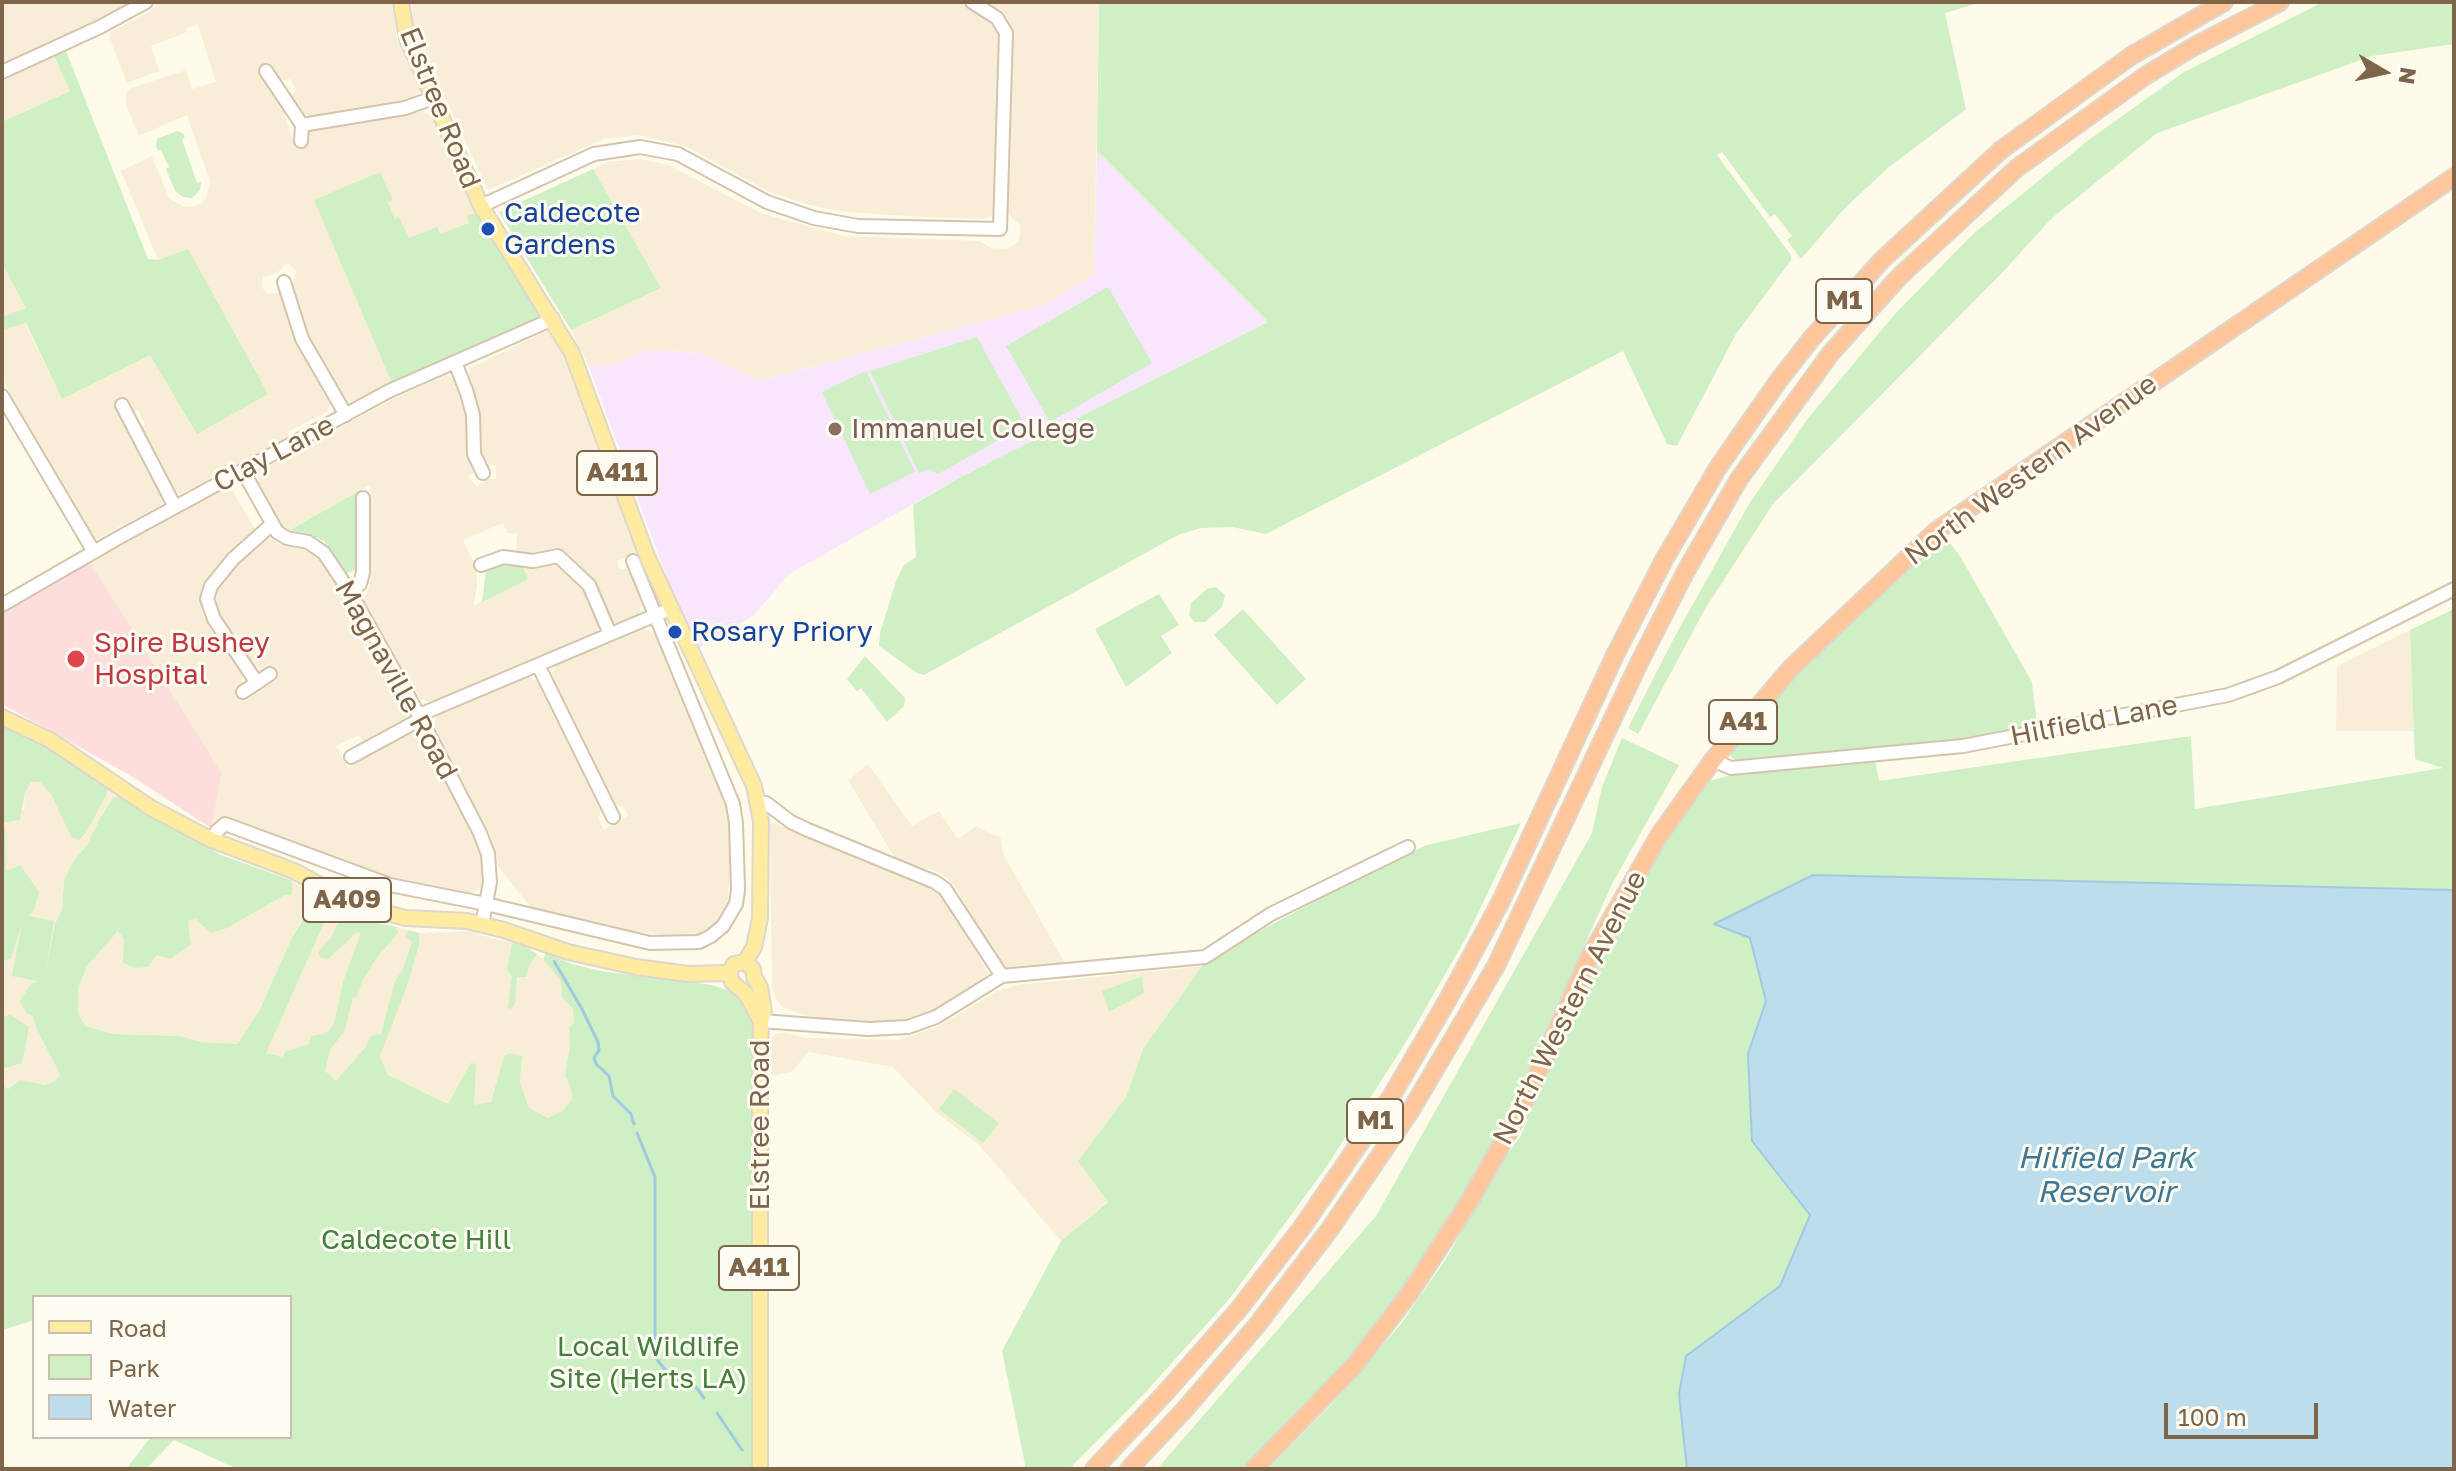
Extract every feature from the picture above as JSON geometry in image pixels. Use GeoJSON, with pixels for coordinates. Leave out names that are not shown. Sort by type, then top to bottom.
{"type":"FeatureCollection","features":[{"type":"Feature","properties":{"kind":"highway","name":"M1"},"geometry":{"type":"LineString","coordinates":[[1094,1469],[1194,1362],[1247,1299],[1326,1194],[1391,1097],[1500,903],[1616,653],[1665,558],[1719,466],[1779,380],[1882,260],[1990,159],[2109,71],[2224,2]]}},
{"type":"Feature","properties":{"kind":"highway","name":"M1"},"geometry":{"type":"LineString","coordinates":[[1129,1469],[1258,1324],[1330,1229],[1411,1110],[1496,966],[1639,663],[1686,571],[1739,479],[1823,364],[1899,277],[2017,168],[2145,76],[2205,40],[2280,2]]}},
{"type":"Feature","properties":{"kind":"highway","name":"North Western Avenue"},"geometry":{"type":"LineString","coordinates":[[1254,1469],[1354,1366],[1409,1294],[1469,1202],[1520,1112],[1590,956],[1660,834],[1713,760],[1791,668],[1936,531],[2454,177]]}},
{"type":"Feature","properties":{"kind":"main road","name":"Elstree Road"},"geometry":{"type":"LineString","coordinates":[[401,2],[407,39],[481,206],[553,319],[583,376],[647,556],[744,761],[759,803],[760,918],[754,947],[745,962],[753,969],[760,987],[764,1011],[761,1021],[760,1469]]}},
{"type":"Feature","properties":{"kind":"main road","name":"A409"},"geometry":{"type":"LineString","coordinates":[[2,717],[50,740],[151,808],[212,840],[294,871],[341,897],[379,912],[406,918],[448,919],[482,925],[568,952],[636,967],[688,974],[729,973]]}},
{"type":"Feature","properties":{"kind":"main road"},"geometry":{"type":"LineString","coordinates":[[729,973],[734,964],[745,962]]}},
{"type":"Feature","properties":{"kind":"main road","name":"Elstree Road"},"geometry":{"type":"LineString","coordinates":[[729,973],[732,982],[739,986],[761,1021]]}},
{"type":"Feature","properties":{"kind":"main road"},"geometry":{"type":"LineString","coordinates":[[739,986],[749,984],[754,977]]}},
{"type":"Feature","properties":{"kind":"street"},"geometry":{"type":"LineString","coordinates":[[2,72],[146,2]]}},
{"type":"Feature","properties":{"kind":"street"},"geometry":{"type":"LineString","coordinates":[[481,206],[594,154],[640,147],[678,154],[767,202],[814,218],[858,226],[1000,229],[1006,33],[997,18],[972,2]]}},
{"type":"Feature","properties":{"kind":"street"},"geometry":{"type":"LineString","coordinates":[[266,71],[302,125],[301,141]]}},
{"type":"Feature","properties":{"kind":"street"},"geometry":{"type":"LineString","coordinates":[[302,125],[405,108],[433,98]]}},
{"type":"Feature","properties":{"kind":"street"},"geometry":{"type":"LineString","coordinates":[[284,282],[302,339],[346,415]]}},
{"type":"Feature","properties":{"kind":"street","name":"Clay Lane"},"geometry":{"type":"LineString","coordinates":[[2,605],[175,507],[417,378],[553,319]]}},
{"type":"Feature","properties":{"kind":"street"},"geometry":{"type":"LineString","coordinates":[[455,362],[473,415],[474,454],[483,473]]}},
{"type":"Feature","properties":{"kind":"street"},"geometry":{"type":"LineString","coordinates":[[2,396],[94,552]]}},
{"type":"Feature","properties":{"kind":"street"},"geometry":{"type":"LineString","coordinates":[[122,405],[175,507]]}},
{"type":"Feature","properties":{"kind":"street"},"geometry":{"type":"LineString","coordinates":[[243,471],[271,525],[233,559],[211,586],[207,599],[214,619],[257,683]]}},
{"type":"Feature","properties":{"kind":"street"},"geometry":{"type":"LineString","coordinates":[[350,592],[360,584],[363,572],[363,498]]}},
{"type":"Feature","properties":{"kind":"street","name":"Magnaville Road"},"geometry":{"type":"LineString","coordinates":[[271,525],[281,536],[317,546],[324,553],[350,592],[420,717],[488,854],[490,882],[482,925]]}},
{"type":"Feature","properties":{"kind":"street"},"geometry":{"type":"LineString","coordinates":[[481,565],[503,557],[533,561],[558,556],[589,585],[610,634]]}},
{"type":"Feature","properties":{"kind":"street"},"geometry":{"type":"LineString","coordinates":[[212,840],[225,824],[390,885],[650,943],[699,942],[711,936],[730,917],[738,890],[733,804],[633,561]]}},
{"type":"Feature","properties":{"kind":"street","name":"Hilfield Lane"},"geometry":{"type":"LineString","coordinates":[[1713,760],[1731,768],[1963,746],[2228,695],[2278,677],[2454,589]]}},
{"type":"Feature","properties":{"kind":"street"},"geometry":{"type":"LineString","coordinates":[[351,757],[420,717],[671,609]]}},
{"type":"Feature","properties":{"kind":"street"},"geometry":{"type":"LineString","coordinates":[[538,665],[613,817]]}},
{"type":"Feature","properties":{"kind":"street"},"geometry":{"type":"LineString","coordinates":[[243,692],[270,674]]}},
{"type":"Feature","properties":{"kind":"street"},"geometry":{"type":"LineString","coordinates":[[759,803],[766,803],[791,822],[808,830],[935,882],[945,889],[1002,976]]}},
{"type":"Feature","properties":{"kind":"street"},"geometry":{"type":"LineString","coordinates":[[761,1021],[869,1029],[908,1027],[936,1017],[1002,976],[1205,957],[1271,914],[1408,847]]}},
{"type":"Feature","properties":{"kind":"shaded area"},"geometry":{"type":"Polygon","coordinates":[[[2,2],[136,2],[5,65],[2,64],[2,2]]]}},
{"type":"Feature","properties":{"kind":"shaded area"},"geometry":{"type":"Polygon","coordinates":[[[158,2],[392,2],[397,40],[420,90],[414,98],[308,116],[297,110],[291,95],[296,90],[290,79],[280,81],[270,67],[259,72],[283,111],[295,145],[306,143],[306,136],[312,130],[422,111],[434,116],[476,213],[543,317],[412,373],[359,401],[349,401],[307,338],[292,286],[297,271],[289,264],[284,265],[277,274],[263,277],[261,286],[267,294],[280,293],[300,350],[331,401],[328,411],[288,432],[289,437],[181,494],[172,490],[140,428],[145,425],[138,409],[131,412],[116,406],[164,501],[160,506],[96,539],[21,418],[2,377],[2,330],[25,323],[62,399],[150,355],[188,249],[158,260],[121,171],[152,156],[169,198],[184,207],[202,203],[210,182],[187,115],[139,136],[126,105],[126,93],[131,88],[186,70],[192,89],[216,82],[198,25],[151,46],[159,71],[127,83],[109,37],[111,32],[151,11],[158,2]]]}},
{"type":"Feature","properties":{"kind":"shaded area"},"geometry":{"type":"Polygon","coordinates":[[[412,2],[959,2],[994,25],[999,35],[993,215],[985,219],[925,217],[844,212],[809,205],[770,192],[685,146],[637,135],[604,139],[488,190],[424,53],[413,24],[412,2]]]}},
{"type":"Feature","properties":{"kind":"shaded area"},"geometry":{"type":"Polygon","coordinates":[[[985,2],[1099,2],[1094,275],[1044,305],[759,381],[701,353],[650,350],[617,363],[589,367],[571,330],[661,288],[593,169],[607,162],[640,159],[668,165],[763,214],[844,236],[979,241],[991,248],[1006,249],[1017,243],[1020,224],[1007,213],[1013,34],[1007,18],[985,2]]]}},
{"type":"Feature","properties":{"kind":"shaded area"},"geometry":{"type":"Polygon","coordinates":[[[54,56],[70,91],[2,122],[2,78],[54,56]]]}},
{"type":"Feature","properties":{"kind":"shaded area","name":"Immanuel College"},"geometry":{"type":"Polygon","coordinates":[[[1097,151],[1268,322],[963,476],[789,574],[754,615],[699,648],[672,591],[589,367],[617,363],[650,350],[701,353],[760,381],[1044,305],[1094,275],[1097,151]]]}},
{"type":"Feature","properties":{"kind":"shaded area"},"geometry":{"type":"Polygon","coordinates":[[[2,263],[27,308],[2,317],[2,263]]]}},
{"type":"Feature","properties":{"kind":"shaded area"},"geometry":{"type":"Polygon","coordinates":[[[550,329],[578,387],[637,552],[617,561],[619,569],[631,571],[644,601],[638,615],[613,623],[590,580],[578,563],[565,554],[557,552],[535,557],[516,553],[517,534],[507,533],[503,523],[463,540],[476,568],[477,587],[473,606],[527,579],[524,568],[555,560],[583,587],[599,627],[597,632],[430,702],[418,698],[364,601],[370,585],[367,508],[371,500],[370,485],[290,530],[282,526],[257,482],[260,471],[397,397],[447,375],[454,379],[462,395],[467,415],[468,455],[473,472],[468,477],[477,487],[487,479],[496,479],[496,466],[487,463],[482,456],[480,413],[469,377],[470,368],[550,329]]]}},
{"type":"Feature","properties":{"kind":"shaded area"},"geometry":{"type":"Polygon","coordinates":[[[230,486],[255,529],[241,541],[204,586],[201,602],[202,614],[208,625],[243,674],[242,683],[236,687],[245,701],[277,680],[268,665],[261,669],[254,666],[217,610],[216,592],[244,556],[268,537],[311,552],[350,607],[408,713],[404,721],[364,744],[359,735],[336,746],[348,768],[409,731],[424,739],[477,843],[484,865],[481,886],[469,895],[410,884],[367,871],[230,819],[220,821],[211,828],[222,773],[90,562],[230,486]]]}},
{"type":"Feature","properties":{"kind":"shaded area","name":"Spire Bushey Hospital"},"geometry":{"type":"Polygon","coordinates":[[[90,562],[222,773],[211,828],[133,777],[2,704],[2,613],[90,562]]]}},
{"type":"Feature","properties":{"kind":"shaded area"},"geometry":{"type":"Polygon","coordinates":[[[643,629],[658,634],[723,792],[731,826],[728,903],[716,923],[691,938],[603,928],[533,910],[499,868],[490,834],[433,727],[437,714],[526,676],[539,682],[602,812],[598,818],[604,830],[628,816],[623,806],[614,806],[551,676],[556,664],[643,629]]]}},
{"type":"Feature","properties":{"kind":"shaded area"},"geometry":{"type":"Polygon","coordinates":[[[2410,630],[2414,731],[2336,731],[2337,666],[2410,630]]]}},
{"type":"Feature","properties":{"kind":"shaded area"},"geometry":{"type":"Polygon","coordinates":[[[868,764],[912,826],[939,811],[958,839],[976,826],[1001,838],[1003,853],[1067,967],[1004,973],[956,888],[947,878],[935,871],[896,860],[848,780],[868,764]]]}},
{"type":"Feature","properties":{"kind":"shaded area"},"geometry":{"type":"Polygon","coordinates":[[[31,782],[41,782],[51,794],[71,837],[87,831],[107,794],[108,784],[120,796],[113,798],[101,815],[87,845],[74,860],[64,880],[62,910],[55,924],[45,980],[33,1016],[60,1074],[55,1081],[45,1085],[20,1080],[7,1089],[2,1085],[2,1069],[6,1069],[11,1015],[2,1016],[2,962],[16,896],[2,869],[2,823],[5,824],[24,809],[25,793],[31,782]]]}},
{"type":"Feature","properties":{"kind":"shaded area"},"geometry":{"type":"Polygon","coordinates":[[[770,824],[932,887],[943,895],[989,974],[929,1015],[911,1021],[838,1020],[804,1015],[782,1007],[772,986],[770,824]]]}},
{"type":"Feature","properties":{"kind":"shaded area"},"geometry":{"type":"Polygon","coordinates":[[[291,880],[333,904],[347,917],[361,922],[382,923],[419,933],[474,931],[524,945],[543,959],[561,981],[562,998],[573,1009],[574,1022],[569,1028],[570,1046],[565,1075],[572,1099],[562,1111],[548,1118],[529,1108],[520,1082],[522,1057],[504,1056],[491,1103],[457,1109],[388,1075],[380,1056],[348,1069],[336,1082],[324,1071],[329,1050],[283,1057],[265,1053],[329,913],[312,904],[291,940],[260,1009],[238,1044],[202,1042],[180,1036],[114,1034],[85,1026],[78,1013],[78,989],[87,966],[118,930],[124,939],[156,955],[187,921],[196,919],[227,928],[285,895],[291,895],[291,880]]]}},
{"type":"Feature","properties":{"kind":"shaded area"},"geometry":{"type":"Polygon","coordinates":[[[1202,966],[1143,1049],[1126,1097],[1078,1161],[1108,1201],[1061,1241],[980,1146],[937,1113],[893,1067],[808,1052],[792,1072],[771,1076],[771,1039],[775,1034],[898,1040],[935,1028],[998,991],[1018,985],[1202,966]]]}},
{"type":"Feature","properties":{"kind":"green space"},"geometry":{"type":"Polygon","coordinates":[[[1099,2],[1982,2],[1945,13],[1966,109],[1889,167],[1845,208],[1801,259],[1787,240],[1792,236],[1775,214],[1770,217],[1722,152],[1717,155],[1791,255],[1791,260],[1736,334],[1677,446],[1667,444],[1623,351],[1266,534],[1232,527],[1201,528],[1178,535],[924,675],[879,646],[896,581],[904,565],[916,557],[913,505],[963,476],[1268,322],[1097,151],[1099,2]]]}},
{"type":"Feature","properties":{"kind":"green space"},"geometry":{"type":"Polygon","coordinates":[[[2323,2],[2454,2],[2454,44],[2372,56],[2157,133],[2052,218],[2001,274],[1773,504],[1705,609],[1638,734],[1628,728],[1749,504],[1809,417],[1894,315],[1973,234],[2090,139],[2184,72],[2323,2]]]}},
{"type":"Feature","properties":{"kind":"green space"},"geometry":{"type":"Polygon","coordinates":[[[66,51],[148,259],[158,260],[188,249],[268,394],[197,434],[150,355],[62,399],[26,323],[2,330],[2,317],[26,308],[2,263],[2,122],[70,91],[54,56],[66,51]]]}},
{"type":"Feature","properties":{"kind":"green space"},"geometry":{"type":"Polygon","coordinates":[[[177,131],[185,137],[182,139],[197,183],[201,182],[200,190],[192,198],[183,197],[175,191],[166,169],[169,167],[156,146],[157,139],[177,131]]]}},
{"type":"Feature","properties":{"kind":"green space"},"geometry":{"type":"Polygon","coordinates":[[[593,169],[661,288],[571,330],[499,212],[593,169]]]}},
{"type":"Feature","properties":{"kind":"green space"},"geometry":{"type":"Polygon","coordinates":[[[380,172],[393,200],[388,202],[394,218],[399,217],[409,238],[437,227],[440,234],[469,223],[467,216],[476,213],[543,317],[392,383],[314,200],[380,172]]]}},
{"type":"Feature","properties":{"kind":"green space"},"geometry":{"type":"Polygon","coordinates":[[[1108,287],[1152,363],[1050,422],[1006,346],[1108,287]]]}},
{"type":"Feature","properties":{"kind":"green space"},"geometry":{"type":"Polygon","coordinates":[[[977,337],[1025,425],[938,474],[929,469],[919,473],[870,371],[977,337]]]}},
{"type":"Feature","properties":{"kind":"green space"},"geometry":{"type":"Polygon","coordinates":[[[866,371],[915,472],[870,494],[822,392],[866,371]]]}},
{"type":"Feature","properties":{"kind":"green space"},"geometry":{"type":"Polygon","coordinates":[[[359,491],[359,568],[347,573],[324,541],[290,530],[359,491]]]}},
{"type":"Feature","properties":{"kind":"green space"},"geometry":{"type":"Polygon","coordinates":[[[1947,539],[1960,556],[2032,682],[2037,726],[1961,742],[1746,761],[1737,761],[1730,756],[1733,743],[1822,644],[1906,569],[1947,539]]]}},
{"type":"Feature","properties":{"kind":"green space"},"geometry":{"type":"Polygon","coordinates":[[[504,560],[521,563],[528,579],[482,602],[486,571],[504,560]]]}},
{"type":"Feature","properties":{"kind":"green space"},"geometry":{"type":"Polygon","coordinates":[[[1216,587],[1225,595],[1222,607],[1205,622],[1194,622],[1189,615],[1191,603],[1207,589],[1216,587]]]}},
{"type":"Feature","properties":{"kind":"green space"},"geometry":{"type":"Polygon","coordinates":[[[1159,594],[1179,625],[1161,636],[1172,653],[1126,687],[1095,629],[1159,594]]]}},
{"type":"Feature","properties":{"kind":"green space"},"geometry":{"type":"Polygon","coordinates":[[[1243,609],[1306,679],[1277,705],[1214,635],[1243,609]]]}},
{"type":"Feature","properties":{"kind":"green space","name":"Hilfield Park Reservoir"},"geometry":{"type":"Polygon","coordinates":[[[2454,609],[2454,1469],[1268,1469],[1333,1403],[1400,1325],[1446,1259],[1500,1164],[1520,1137],[1534,1106],[1539,1085],[1592,969],[1627,902],[1706,782],[1735,774],[1875,759],[1879,781],[2191,736],[2195,809],[2443,768],[2415,759],[2410,630],[2454,609]]]}},
{"type":"Feature","properties":{"kind":"green space"},"geometry":{"type":"Polygon","coordinates":[[[865,656],[905,698],[904,706],[887,722],[861,688],[857,691],[847,679],[865,656]]]}},
{"type":"Feature","properties":{"kind":"green space"},"geometry":{"type":"Polygon","coordinates":[[[2,721],[27,733],[108,784],[107,794],[79,840],[71,837],[51,794],[40,782],[31,782],[25,793],[20,820],[2,823],[2,721]]]}},
{"type":"Feature","properties":{"kind":"green space"},"geometry":{"type":"Polygon","coordinates":[[[1622,738],[1679,765],[1612,884],[1475,1181],[1384,1320],[1325,1389],[1247,1469],[1157,1469],[1376,1216],[1592,833],[1602,787],[1622,738]]]}},
{"type":"Feature","properties":{"kind":"green space"},"geometry":{"type":"Polygon","coordinates":[[[120,796],[221,855],[291,880],[293,888],[291,895],[285,895],[227,928],[211,933],[196,919],[188,921],[191,944],[171,959],[156,955],[148,967],[136,968],[123,963],[124,939],[118,931],[87,966],[78,989],[78,1013],[85,1026],[114,1034],[180,1036],[202,1042],[238,1044],[260,1009],[291,940],[312,904],[329,912],[266,1053],[283,1057],[285,1052],[309,1044],[311,1036],[327,1033],[334,1023],[344,979],[361,933],[357,932],[328,959],[321,958],[318,952],[331,938],[337,925],[347,917],[396,927],[398,933],[362,981],[356,998],[353,997],[345,1030],[330,1050],[325,1071],[336,1081],[365,1048],[371,1036],[381,1034],[395,981],[403,969],[412,942],[405,936],[409,930],[419,933],[419,945],[380,1056],[388,1075],[448,1104],[471,1063],[476,1064],[474,1105],[491,1102],[504,1056],[510,1053],[522,1056],[520,1082],[529,1108],[548,1118],[562,1111],[572,1099],[565,1075],[570,1046],[569,1028],[574,1022],[573,1009],[562,998],[561,981],[543,959],[546,953],[601,971],[712,985],[731,991],[747,1005],[755,1025],[756,1469],[237,1469],[174,1440],[146,1469],[126,1469],[149,1439],[292,1439],[292,1295],[32,1295],[32,1321],[2,1330],[2,1085],[8,1089],[20,1080],[45,1085],[55,1081],[60,1074],[33,1016],[26,1013],[20,1001],[30,985],[38,981],[12,976],[22,924],[11,958],[2,962],[2,828],[5,828],[6,871],[20,865],[39,892],[34,910],[28,916],[54,921],[44,980],[55,924],[62,910],[64,880],[113,798],[120,796]]]}},
{"type":"Feature","properties":{"kind":"green space"},"geometry":{"type":"Polygon","coordinates":[[[1521,823],[1467,936],[1409,1037],[1325,1169],[1230,1298],[1144,1394],[1069,1469],[1026,1469],[1002,1351],[1061,1241],[1108,1202],[1078,1161],[1126,1097],[1143,1049],[1202,966],[1245,939],[1427,845],[1521,823]]]}},
{"type":"Feature","properties":{"kind":"green space"},"geometry":{"type":"Polygon","coordinates":[[[512,943],[524,945],[537,954],[529,965],[526,977],[517,977],[515,1003],[511,1009],[508,1008],[512,976],[507,970],[512,943]]]}},
{"type":"Feature","properties":{"kind":"green space"},"geometry":{"type":"Polygon","coordinates":[[[1142,976],[1144,993],[1109,1012],[1102,991],[1142,976]]]}},
{"type":"Feature","properties":{"kind":"green space"},"geometry":{"type":"Polygon","coordinates":[[[11,1015],[29,1027],[22,1063],[2,1069],[2,1016],[11,1015]]]}},
{"type":"Feature","properties":{"kind":"green space"},"geometry":{"type":"Polygon","coordinates":[[[954,1089],[999,1123],[983,1143],[939,1109],[954,1089]]]}},
{"type":"Feature","properties":{"kind":"water","name":"Hilfield Park Reservoir"},"geometry":{"type":"Polygon","coordinates":[[[1813,875],[2454,890],[2454,1469],[1687,1469],[1679,1394],[1686,1356],[1780,1286],[1810,1215],[1752,1141],[1748,1054],[1766,1001],[1750,938],[1714,924],[1813,875]]]}},
{"type":"Feature","properties":{"kind":"waterway"},"geometry":{"type":"LineString","coordinates":[[554,961],[598,1042],[599,1050],[594,1058],[596,1064],[609,1076],[613,1096],[631,1114],[634,1124]]}},
{"type":"Feature","properties":{"kind":"waterway"},"geometry":{"type":"LineString","coordinates":[[637,1133],[655,1177],[655,1357],[666,1371],[684,1385],[696,1387],[704,1398]]}},
{"type":"Feature","properties":{"kind":"waterway"},"geometry":{"type":"LineString","coordinates":[[717,1413],[742,1450]]}},
{"type":"Feature","properties":{"kind":"place","name":"Caldecote Gardens"},"geometry":{"type":"Point","coordinates":[488,229]}},
{"type":"Feature","properties":{"kind":"place","name":"Immanuel College"},"geometry":{"type":"Point","coordinates":[835,429]}},
{"type":"Feature","properties":{"kind":"place","name":"Rosary Priory"},"geometry":{"type":"Point","coordinates":[675,632]}},
{"type":"Feature","properties":{"kind":"place","name":"Spire Bushey Hospital"},"geometry":{"type":"Point","coordinates":[76,659]}},
{"type":"Feature","properties":{"kind":"park label","name":"Caldecote Hill"},"geometry":{"type":"Point","coordinates":[416,1240]}},
{"type":"Feature","properties":{"kind":"park label","name":"Local Wildlife Site (Herts LA)"},"geometry":{"type":"Point","coordinates":[648,1363]}}]}
